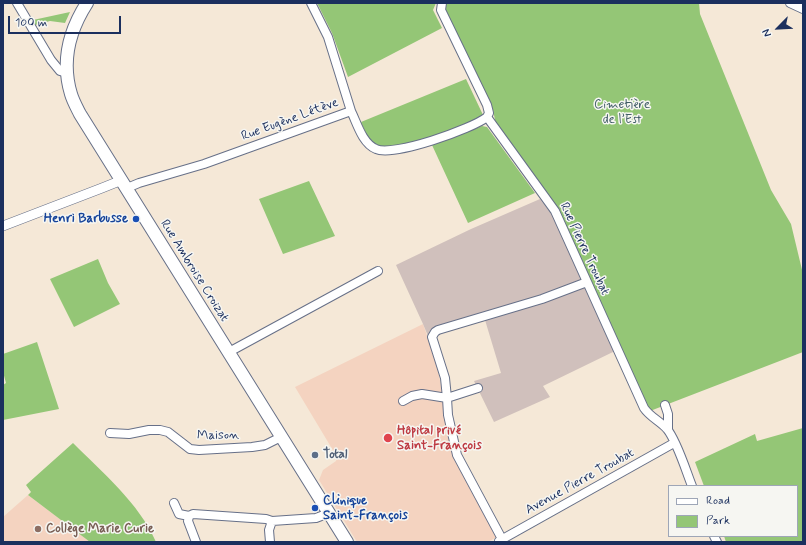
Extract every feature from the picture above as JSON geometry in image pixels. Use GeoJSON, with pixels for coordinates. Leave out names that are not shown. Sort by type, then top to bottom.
{"type":"FeatureCollection","features":[{"type":"Feature","properties":{"kind":"main road","name":"Rue Ambroise Croizat"},"geometry":{"type":"LineString","coordinates":[[87,3],[73,29],[68,48],[67,73],[71,94],[80,114],[347,542]]}},
{"type":"Feature","properties":{"kind":"street"},"geometry":{"type":"LineString","coordinates":[[17,3],[52,60],[60,70],[67,73]]}},
{"type":"Feature","properties":{"kind":"street"},"geometry":{"type":"LineString","coordinates":[[311,3],[328,37],[351,111]]}},
{"type":"Feature","properties":{"kind":"street","name":"Rue Pierre Troubat"},"geometry":{"type":"LineString","coordinates":[[442,3],[441,10],[487,104],[489,113],[487,117],[555,211],[644,408],[668,430],[692,485]]}},
{"type":"Feature","properties":{"kind":"street"},"geometry":{"type":"LineString","coordinates":[[790,3],[803,9]]}},
{"type":"Feature","properties":{"kind":"street","name":"Rue Eugène Létève"},"geometry":{"type":"LineString","coordinates":[[124,184],[140,183],[204,164],[351,111],[361,133],[369,145],[376,149],[388,151],[404,149],[465,129],[481,122],[487,117]]}},
{"type":"Feature","properties":{"kind":"street"},"geometry":{"type":"LineString","coordinates":[[3,226],[102,188],[124,184]]}},
{"type":"Feature","properties":{"kind":"street"},"geometry":{"type":"LineString","coordinates":[[228,352],[378,271]]}},
{"type":"Feature","properties":{"kind":"street"},"geometry":{"type":"LineString","coordinates":[[500,541],[456,455],[448,415],[445,378],[432,337],[435,332],[542,299],[587,282]]}},
{"type":"Feature","properties":{"kind":"street"},"geometry":{"type":"LineString","coordinates":[[403,402],[412,396],[422,394],[447,398],[478,388]]}},
{"type":"Feature","properties":{"kind":"street"},"geometry":{"type":"LineString","coordinates":[[665,405],[668,414],[668,430]]}},
{"type":"Feature","properties":{"kind":"street","name":"Maison"},"geometry":{"type":"LineString","coordinates":[[110,433],[129,434],[148,430],[160,430],[168,432],[190,449],[199,450],[266,445],[281,437]]}},
{"type":"Feature","properties":{"kind":"street","name":"Avenue Pierre Troubat"},"geometry":{"type":"LineString","coordinates":[[500,541],[674,444]]}},
{"type":"Feature","properties":{"kind":"street"},"geometry":{"type":"LineString","coordinates":[[174,503],[179,514],[189,516],[199,513],[266,519],[272,522],[316,518],[329,513]]}},
{"type":"Feature","properties":{"kind":"street"},"geometry":{"type":"LineString","coordinates":[[189,516],[188,521],[196,542]]}},
{"type":"Feature","properties":{"kind":"street"},"geometry":{"type":"LineString","coordinates":[[270,542],[269,530],[272,522]]}},
{"type":"Feature","properties":{"kind":"shaded area"},"geometry":{"type":"Polygon","coordinates":[[[540,199],[553,216],[615,351],[543,386],[550,397],[494,422],[474,381],[501,373],[485,320],[428,336],[396,265],[471,229],[540,199]]]}},
{"type":"Feature","properties":{"kind":"shaded area","name":"Hôpital privé Saint-François"},"geometry":{"type":"Polygon","coordinates":[[[423,324],[437,364],[454,459],[497,537],[488,542],[357,542],[319,480],[323,470],[336,461],[337,457],[295,387],[423,324]]]}},
{"type":"Feature","properties":{"kind":"shaded area","name":"Collège Marie Curie"},"geometry":{"type":"Polygon","coordinates":[[[28,495],[90,542],[3,542],[3,517],[28,495]]]}},
{"type":"Feature","properties":{"kind":"green space"},"geometry":{"type":"Polygon","coordinates":[[[317,3],[436,3],[433,10],[442,28],[348,77],[332,33],[317,3]]]}},
{"type":"Feature","properties":{"kind":"green space","name":"Cimetière de l’Est"},"geometry":{"type":"Polygon","coordinates":[[[448,3],[699,3],[700,14],[771,190],[791,224],[803,274],[803,352],[650,411],[558,210],[496,125],[493,110],[444,8],[448,3]]]}},
{"type":"Feature","properties":{"kind":"green space"},"geometry":{"type":"Polygon","coordinates":[[[70,12],[65,23],[50,21],[35,25],[33,20],[70,12]]]}},
{"type":"Feature","properties":{"kind":"green space"},"geometry":{"type":"Polygon","coordinates":[[[466,79],[483,115],[477,121],[429,138],[397,146],[382,147],[374,144],[368,138],[361,122],[466,79]]]}},
{"type":"Feature","properties":{"kind":"green space"},"geometry":{"type":"Polygon","coordinates":[[[482,126],[487,127],[535,193],[468,223],[432,145],[482,126]]]}},
{"type":"Feature","properties":{"kind":"green space"},"geometry":{"type":"Polygon","coordinates":[[[309,181],[335,236],[283,254],[259,199],[309,181]]]}},
{"type":"Feature","properties":{"kind":"green space"},"geometry":{"type":"Polygon","coordinates":[[[98,259],[108,283],[120,304],[74,327],[50,279],[98,259]]]}},
{"type":"Feature","properties":{"kind":"green space"},"geometry":{"type":"Polygon","coordinates":[[[37,342],[59,409],[3,420],[3,385],[6,383],[3,372],[3,354],[37,342]]]}},
{"type":"Feature","properties":{"kind":"green space"},"geometry":{"type":"Polygon","coordinates":[[[803,428],[803,542],[726,542],[724,537],[798,537],[798,485],[704,485],[695,462],[755,434],[757,441],[803,428]]]}},
{"type":"Feature","properties":{"kind":"green space"},"geometry":{"type":"Polygon","coordinates":[[[73,443],[130,501],[149,528],[156,542],[90,542],[28,495],[31,492],[26,485],[73,443]]]}},
{"type":"Feature","properties":{"kind":"place","name":"Henri Barbusse"},"geometry":{"type":"Point","coordinates":[136,219]}},
{"type":"Feature","properties":{"kind":"place","name":"Hôpital privé Saint-François"},"geometry":{"type":"Point","coordinates":[388,438]}},
{"type":"Feature","properties":{"kind":"place","name":"Total"},"geometry":{"type":"Point","coordinates":[315,455]}},
{"type":"Feature","properties":{"kind":"place","name":"Clinique Saint-François"},"geometry":{"type":"Point","coordinates":[315,508]}},
{"type":"Feature","properties":{"kind":"place","name":"Collège Marie Curie"},"geometry":{"type":"Point","coordinates":[38,529]}}]}
